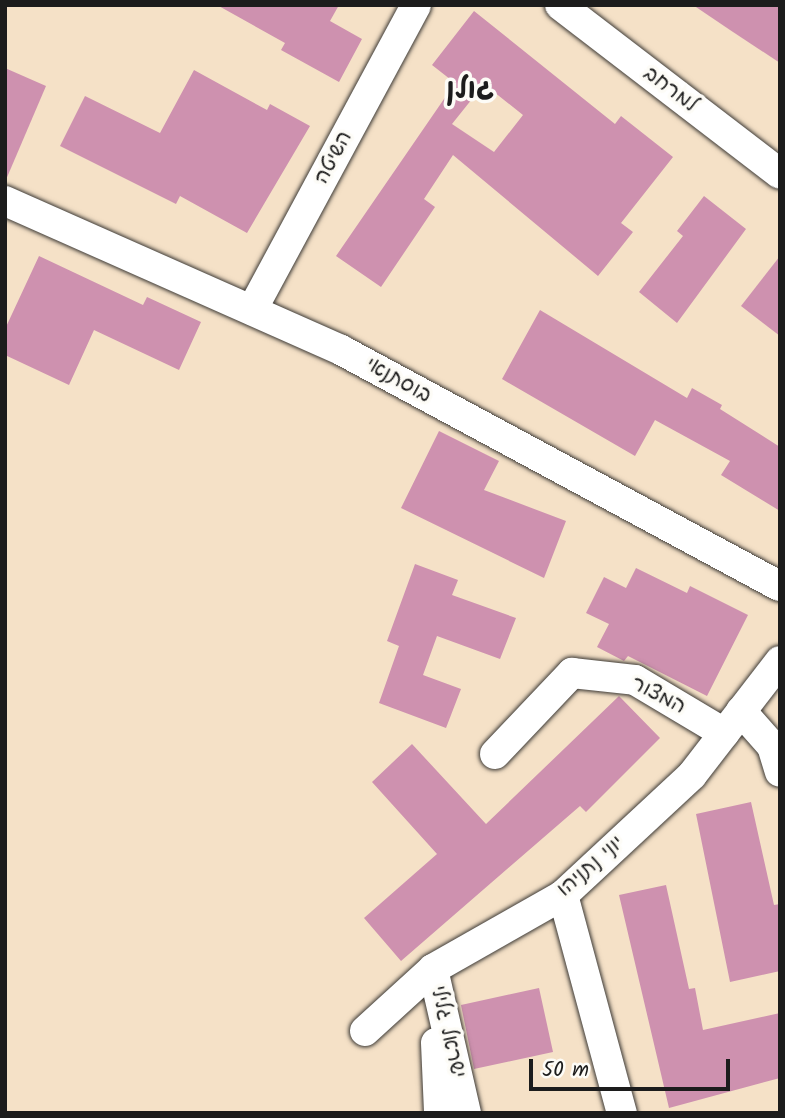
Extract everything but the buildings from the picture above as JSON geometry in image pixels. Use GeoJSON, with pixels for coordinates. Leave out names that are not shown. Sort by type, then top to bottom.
{"type":"FeatureCollection","features":[{"type":"Feature","properties":{"kind":"street","name":"השיטה"},"geometry":{"type":"LineString","coordinates":[[252,310],[416,5]]}},
{"type":"Feature","properties":{"kind":"street","name":"למרחב"},"geometry":{"type":"LineString","coordinates":[[560,5],[780,174]]}},
{"type":"Feature","properties":{"kind":"street","name":"בוסתנאי"},"geometry":{"type":"LineString","coordinates":[[5,201],[341,350],[780,586]]}},
{"type":"Feature","properties":{"kind":"street","name":"יוני נתניהו"},"geometry":{"type":"LineString","coordinates":[[365,1031],[433,969],[563,895],[692,775],[780,661]]}},
{"type":"Feature","properties":{"kind":"street","name":"המצור"},"geometry":{"type":"LineString","coordinates":[[495,754],[572,673],[635,680],[733,722]]}},
{"type":"Feature","properties":{"kind":"street"},"geometry":{"type":"LineString","coordinates":[[733,722],[772,746],[780,772]]}},
{"type":"Feature","properties":{"kind":"street"},"geometry":{"type":"LineString","coordinates":[[563,895],[622,1113]]}},
{"type":"Feature","properties":{"kind":"street","name":"ישראל גלילי"},"geometry":{"type":"LineString","coordinates":[[433,969],[439,1113]]}},
{"type":"Feature","properties":{"kind":"street","name":"ישראל גלילי"},"geometry":{"type":"LineString","coordinates":[[433,969],[466,1113]]}},
{"type":"Feature","properties":{"kind":"district","name":"גולן"},"geometry":{"type":"Point","coordinates":[470,91]}}]}
